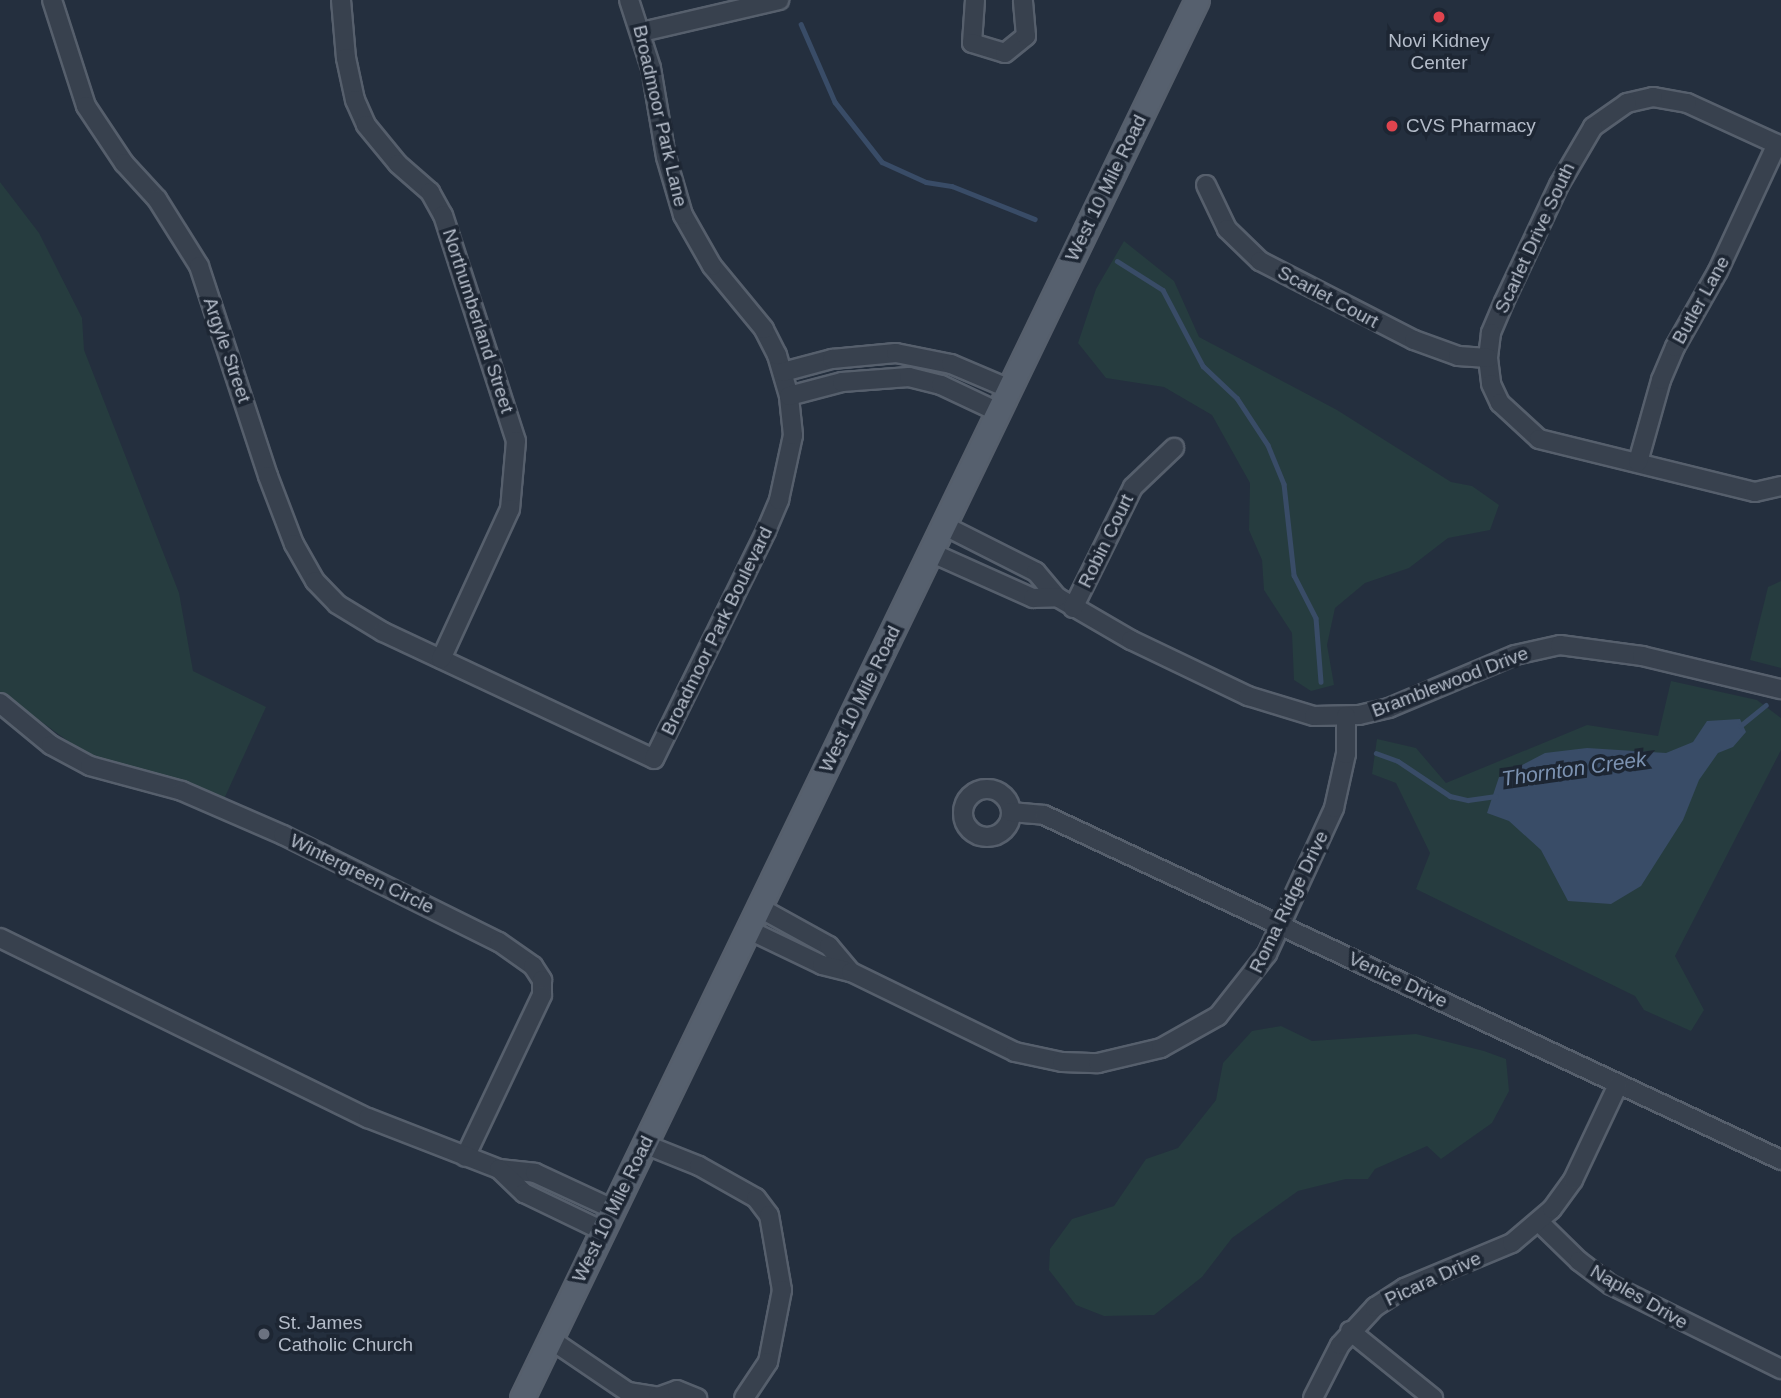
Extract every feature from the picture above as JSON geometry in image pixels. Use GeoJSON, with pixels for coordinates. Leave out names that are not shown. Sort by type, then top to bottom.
{"type":"FeatureCollection","features":[{"type":"Feature","properties":{"kind":"main road","name":"West 10 Mile Road"},"geometry":{"type":"LineString","coordinates":[[522,1398],[1197,0]]}},
{"type":"Feature","properties":{"kind":"street","name":"Argyle Street"},"geometry":{"type":"LineString","coordinates":[[52,0],[86,106],[124,163],[157,199],[199,266],[268,476],[306,568],[325,593],[351,614],[440,659]]}},
{"type":"Feature","properties":{"kind":"street","name":"Northumberland Street"},"geometry":{"type":"LineString","coordinates":[[341,0],[346,58],[355,100],[366,125],[398,164],[430,192],[443,215],[516,441],[510,509],[440,659]]}},
{"type":"Feature","properties":{"kind":"street","name":"Broadmoor Park Lane"},"geometry":{"type":"LineString","coordinates":[[629,0],[642,32],[682,215],[712,266],[764,329],[783,372]]}},
{"type":"Feature","properties":{"kind":"street"},"geometry":{"type":"LineString","coordinates":[[642,32],[779,0]]}},
{"type":"Feature","properties":{"kind":"street"},"geometry":{"type":"LineString","coordinates":[[975,0],[972,44],[1005,53],[1026,36],[1023,0]]}},
{"type":"Feature","properties":{"kind":"street","name":"Scarlet Drive South"},"geometry":{"type":"LineString","coordinates":[[1779,145],[1687,103],[1653,97],[1627,103],[1593,127],[1559,185],[1504,302],[1491,333],[1488,358],[1491,384],[1500,402],[1539,439],[1755,492],[1781,486]]}},
{"type":"Feature","properties":{"kind":"street","name":"Butler Lane"},"geometry":{"type":"LineString","coordinates":[[1638,462],[1661,380],[1675,347],[1718,271],[1779,145]]}},
{"type":"Feature","properties":{"kind":"street","name":"Scarlet Court"},"geometry":{"type":"LineString","coordinates":[[1206,184],[1227,229],[1261,261],[1414,340],[1458,356],[1488,358]]}},
{"type":"Feature","properties":{"kind":"street"},"geometry":{"type":"LineString","coordinates":[[783,372],[832,359],[913,355],[951,363],[1010,389]]}},
{"type":"Feature","properties":{"kind":"street"},"geometry":{"type":"LineString","coordinates":[[909,377],[913,355]]}},
{"type":"Feature","properties":{"kind":"street","name":"Broadmoor Park Boulevard"},"geometry":{"type":"LineString","coordinates":[[440,659],[654,759],[779,500],[793,435],[789,396],[783,372]]}},
{"type":"Feature","properties":{"kind":"street"},"geometry":{"type":"LineString","coordinates":[[789,396],[842,382],[909,377],[941,385],[998,412]]}},
{"type":"Feature","properties":{"kind":"street","name":"Robin Court"},"geometry":{"type":"LineString","coordinates":[[1073,608],[1133,487],[1174,448]]}},
{"type":"Feature","properties":{"kind":"street","name":"Bramblewood Drive"},"geometry":{"type":"LineString","coordinates":[[943,525],[1036,572],[1057,597],[1073,608],[1248,695],[1314,716],[1346,716],[1389,708],[1515,655],[1560,645],[1681,664],[1781,688]]}},
{"type":"Feature","properties":{"kind":"street","name":"Bramblewood Drive"},"geometry":{"type":"LineString","coordinates":[[930,552],[1032,598],[1057,597]]}},
{"type":"Feature","properties":{"kind":"street","name":"Wintergreen Circle"},"geometry":{"type":"LineString","coordinates":[[0,703],[51,746],[90,766],[182,791],[283,835],[499,942],[533,966],[542,980],[542,995],[465,1157]]}},
{"type":"Feature","properties":{"kind":"street","name":"Roma Ridge Drive"},"geometry":{"type":"LineString","coordinates":[[749,930],[822,965],[851,972],[996,1045],[1037,1058],[1098,1063],[1161,1048],[1217,1016],[1252,978],[1282,926],[1334,808],[1346,754],[1346,716]]}},
{"type":"Feature","properties":{"kind":"street","name":"Venice Drive"},"geometry":{"type":"LineString","coordinates":[[1011,812],[1044,815],[1781,1160]]}},
{"type":"Feature","properties":{"kind":"street","name":"Roma Ridge Drive"},"geometry":{"type":"LineString","coordinates":[[760,908],[829,946],[851,972]]}},
{"type":"Feature","properties":{"kind":"street"},"geometry":{"type":"LineString","coordinates":[[0,938],[369,1118],[499,1169],[536,1172],[613,1209]]}},
{"type":"Feature","properties":{"kind":"street"},"geometry":{"type":"LineString","coordinates":[[1539,1222],[1573,1180],[1618,1085]]}},
{"type":"Feature","properties":{"kind":"street"},"geometry":{"type":"LineString","coordinates":[[644,1144],[699,1166],[756,1198],[769,1214],[782,1290],[768,1362],[744,1398]]}},
{"type":"Feature","properties":{"kind":"street"},"geometry":{"type":"LineString","coordinates":[[499,1169],[524,1193],[603,1231]]}},
{"type":"Feature","properties":{"kind":"street","name":"Picara Drive"},"geometry":{"type":"LineString","coordinates":[[1313,1398],[1350,1331],[1375,1307],[1404,1288],[1512,1243],[1539,1222]]}},
{"type":"Feature","properties":{"kind":"street","name":"Naples Drive"},"geometry":{"type":"LineString","coordinates":[[1539,1222],[1578,1261],[1611,1285],[1781,1369]]}},
{"type":"Feature","properties":{"kind":"street"},"geometry":{"type":"LineString","coordinates":[[1350,1331],[1433,1398]]}},
{"type":"Feature","properties":{"kind":"street"},"geometry":{"type":"LineString","coordinates":[[550,1339],[628,1392],[658,1396],[677,1390],[697,1398]]}},
{"type":"Feature","properties":{"kind":"green space"},"geometry":{"type":"Polygon","coordinates":[[[0,182],[39,233],[82,318],[84,350],[179,593],[193,671],[266,707],[224,799],[86,754],[0,692],[0,182]]]}},
{"type":"Feature","properties":{"kind":"green space"},"geometry":{"type":"Polygon","coordinates":[[[1124,241],[1174,281],[1199,337],[1337,410],[1451,482],[1472,486],[1499,505],[1490,530],[1448,538],[1409,568],[1365,583],[1335,608],[1327,645],[1334,685],[1311,691],[1294,680],[1292,633],[1264,590],[1262,560],[1249,530],[1250,483],[1212,415],[1164,387],[1106,378],[1078,343],[1096,289],[1124,241]]]}},
{"type":"Feature","properties":{"kind":"green space"},"geometry":{"type":"Polygon","coordinates":[[[1781,581],[1781,668],[1750,660],[1768,587],[1781,581]]]}},
{"type":"Feature","properties":{"kind":"green space"},"geometry":{"type":"Polygon","coordinates":[[[1671,681],[1757,700],[1781,718],[1781,750],[1675,956],[1704,1010],[1691,1031],[1644,1010],[1635,996],[1416,889],[1430,853],[1396,783],[1372,774],[1377,739],[1416,748],[1446,783],[1587,725],[1658,736],[1671,681]]]}},
{"type":"Feature","properties":{"kind":"green space"},"geometry":{"type":"Polygon","coordinates":[[[1281,1026],[1312,1041],[1416,1034],[1484,1051],[1506,1059],[1509,1091],[1492,1123],[1441,1159],[1427,1146],[1375,1169],[1368,1179],[1346,1179],[1298,1191],[1232,1238],[1202,1277],[1154,1315],[1104,1316],[1076,1305],[1049,1270],[1050,1249],[1072,1219],[1114,1206],[1146,1159],[1178,1148],[1216,1100],[1223,1063],[1252,1031],[1281,1026]]]}},
{"type":"Feature","properties":{"kind":"water"},"geometry":{"type":"Polygon","coordinates":[[[1740,719],[1746,732],[1733,747],[1718,753],[1699,780],[1683,820],[1641,886],[1611,904],[1568,901],[1541,850],[1509,821],[1487,813],[1499,777],[1545,753],[1587,748],[1666,753],[1693,742],[1707,721],[1740,719]]]}},
{"type":"Feature","properties":{"kind":"waterway","name":"Thornton Creek"},"geometry":{"type":"LineString","coordinates":[[801,24],[835,102],[882,162],[926,182],[952,186],[1035,219]]}},
{"type":"Feature","properties":{"kind":"waterway","name":"Thornton Creek"},"geometry":{"type":"LineString","coordinates":[[1117,261],[1163,290],[1203,366],[1237,398],[1268,445],[1284,484],[1294,575],[1316,618],[1321,682]]}},
{"type":"Feature","properties":{"kind":"waterway","name":"Thornton Creek"},"geometry":{"type":"LineString","coordinates":[[1740,726],[1766,705]]}},
{"type":"Feature","properties":{"kind":"waterway","name":"Thornton Creek"},"geometry":{"type":"LineString","coordinates":[[1376,753],[1398,761],[1450,796],[1468,800],[1496,796]]}},
{"type":"Feature","properties":{"kind":"place","name":"Novi Kidney Center"},"geometry":{"type":"Point","coordinates":[1439,17]}},
{"type":"Feature","properties":{"kind":"place","name":"CVS Pharmacy"},"geometry":{"type":"Point","coordinates":[1392,126]}},
{"type":"Feature","properties":{"kind":"place","name":"St. James Catholic Church"},"geometry":{"type":"Point","coordinates":[264,1334]}}]}
